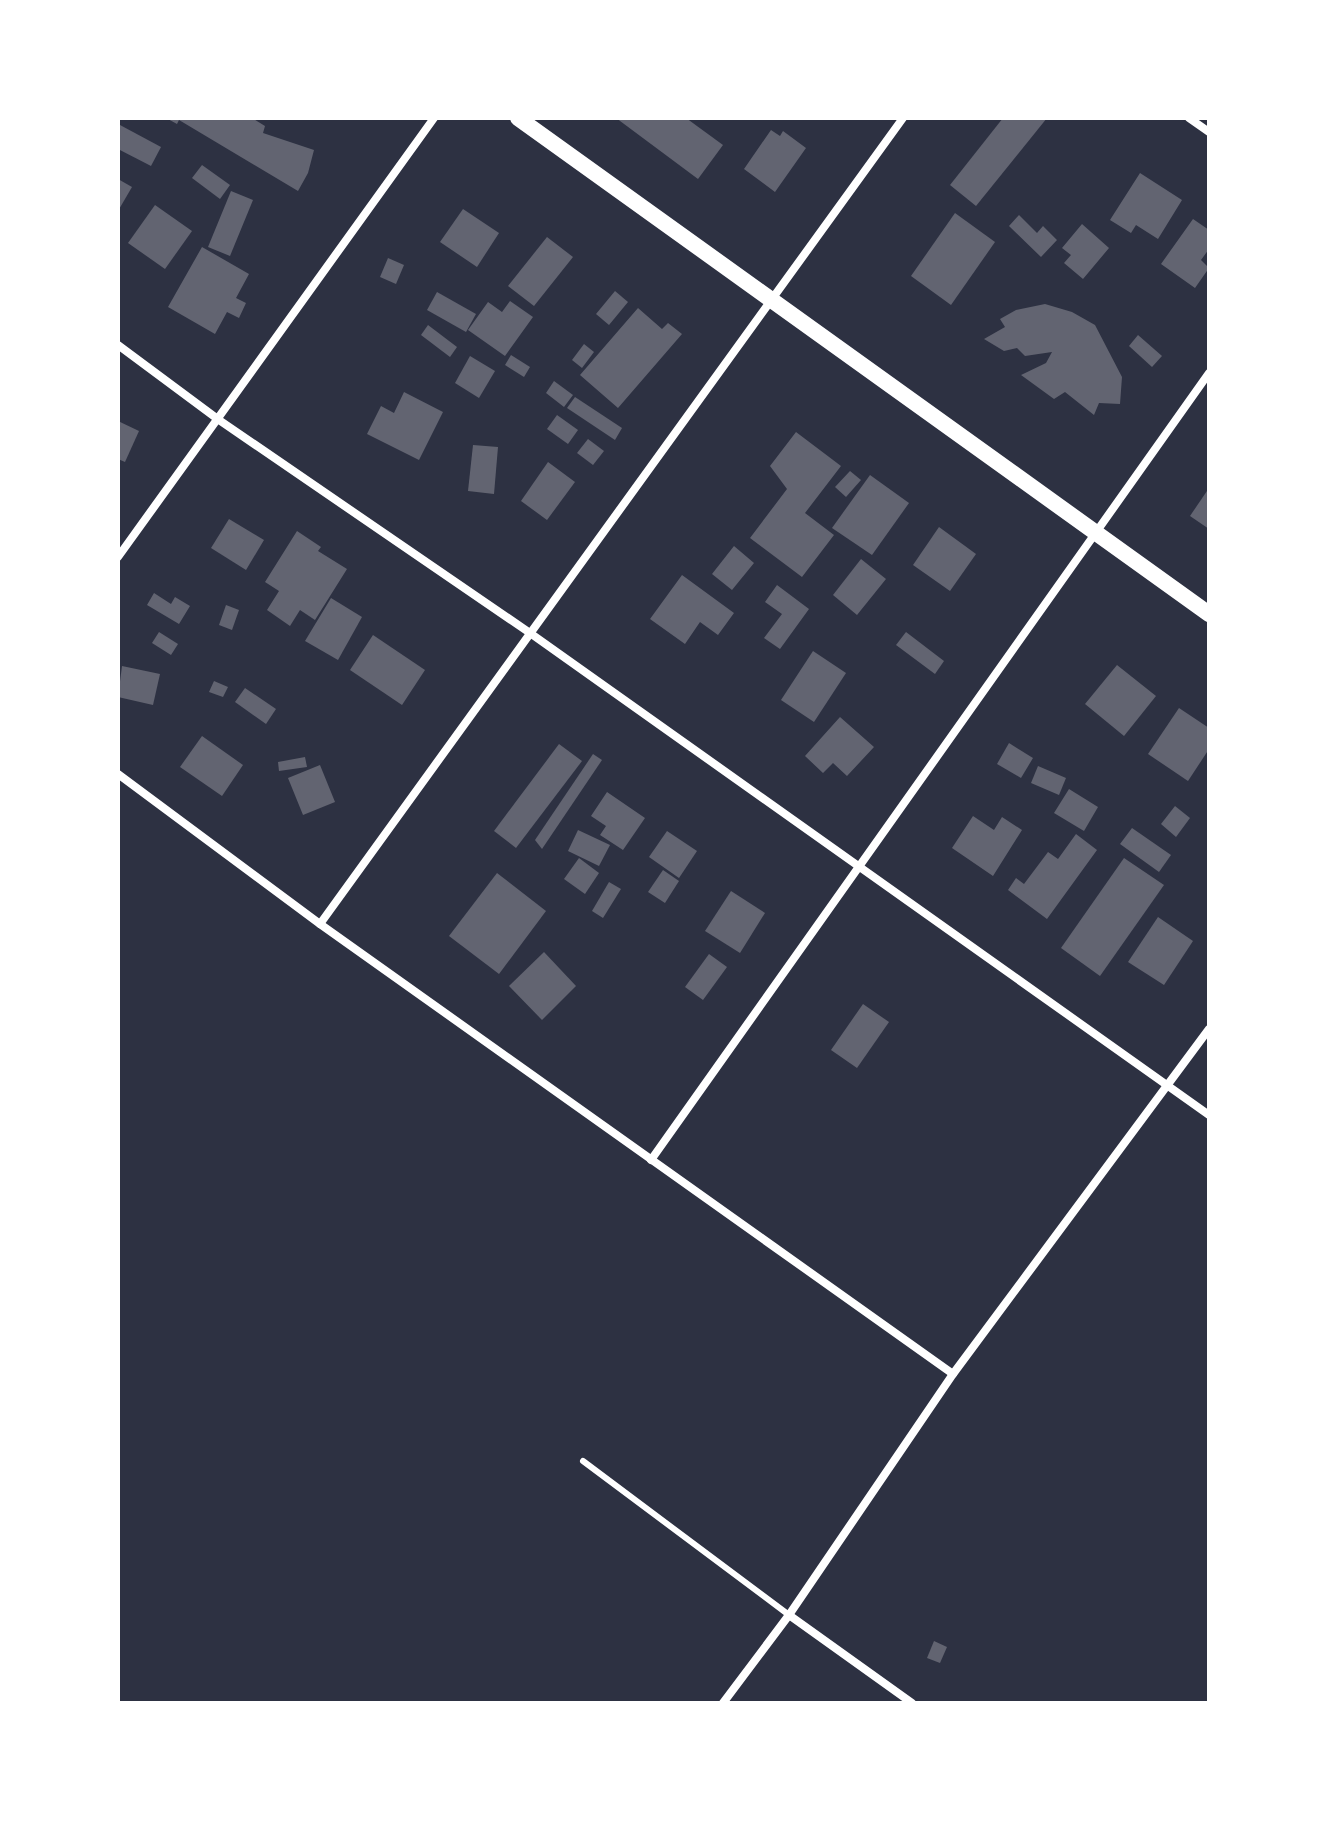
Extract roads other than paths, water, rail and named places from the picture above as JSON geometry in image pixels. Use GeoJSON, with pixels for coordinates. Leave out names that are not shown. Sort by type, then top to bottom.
{"type":"FeatureCollection","features":[{"type":"Feature","properties":{"kind":"main road"},"geometry":{"type":"LineString","coordinates":[[518,118],[1209,614]]}},
{"type":"Feature","properties":{"kind":"street"},"geometry":{"type":"LineString","coordinates":[[118,557],[434,118]]}},
{"type":"Feature","properties":{"kind":"street"},"geometry":{"type":"LineString","coordinates":[[320,924],[903,118]]}},
{"type":"Feature","properties":{"kind":"street"},"geometry":{"type":"LineString","coordinates":[[1189,118],[1209,132]]}},
{"type":"Feature","properties":{"kind":"street"},"geometry":{"type":"LineString","coordinates":[[118,345],[219,420],[530,633],[1209,1115]]}},
{"type":"Feature","properties":{"kind":"street"},"geometry":{"type":"LineString","coordinates":[[651,1160],[1209,373]]}},
{"type":"Feature","properties":{"kind":"street"},"geometry":{"type":"LineString","coordinates":[[118,774],[320,924],[953,1374]]}},
{"type":"Feature","properties":{"kind":"street"},"geometry":{"type":"LineString","coordinates":[[723,1703],[789,1615],[953,1374],[1209,1029]]}},
{"type":"Feature","properties":{"kind":"street"},"geometry":{"type":"LineString","coordinates":[[789,1615],[912,1703]]}},
{"type":"Feature","properties":{"kind":"lane"},"geometry":{"type":"LineString","coordinates":[[583,1461],[789,1615]]}}]}
